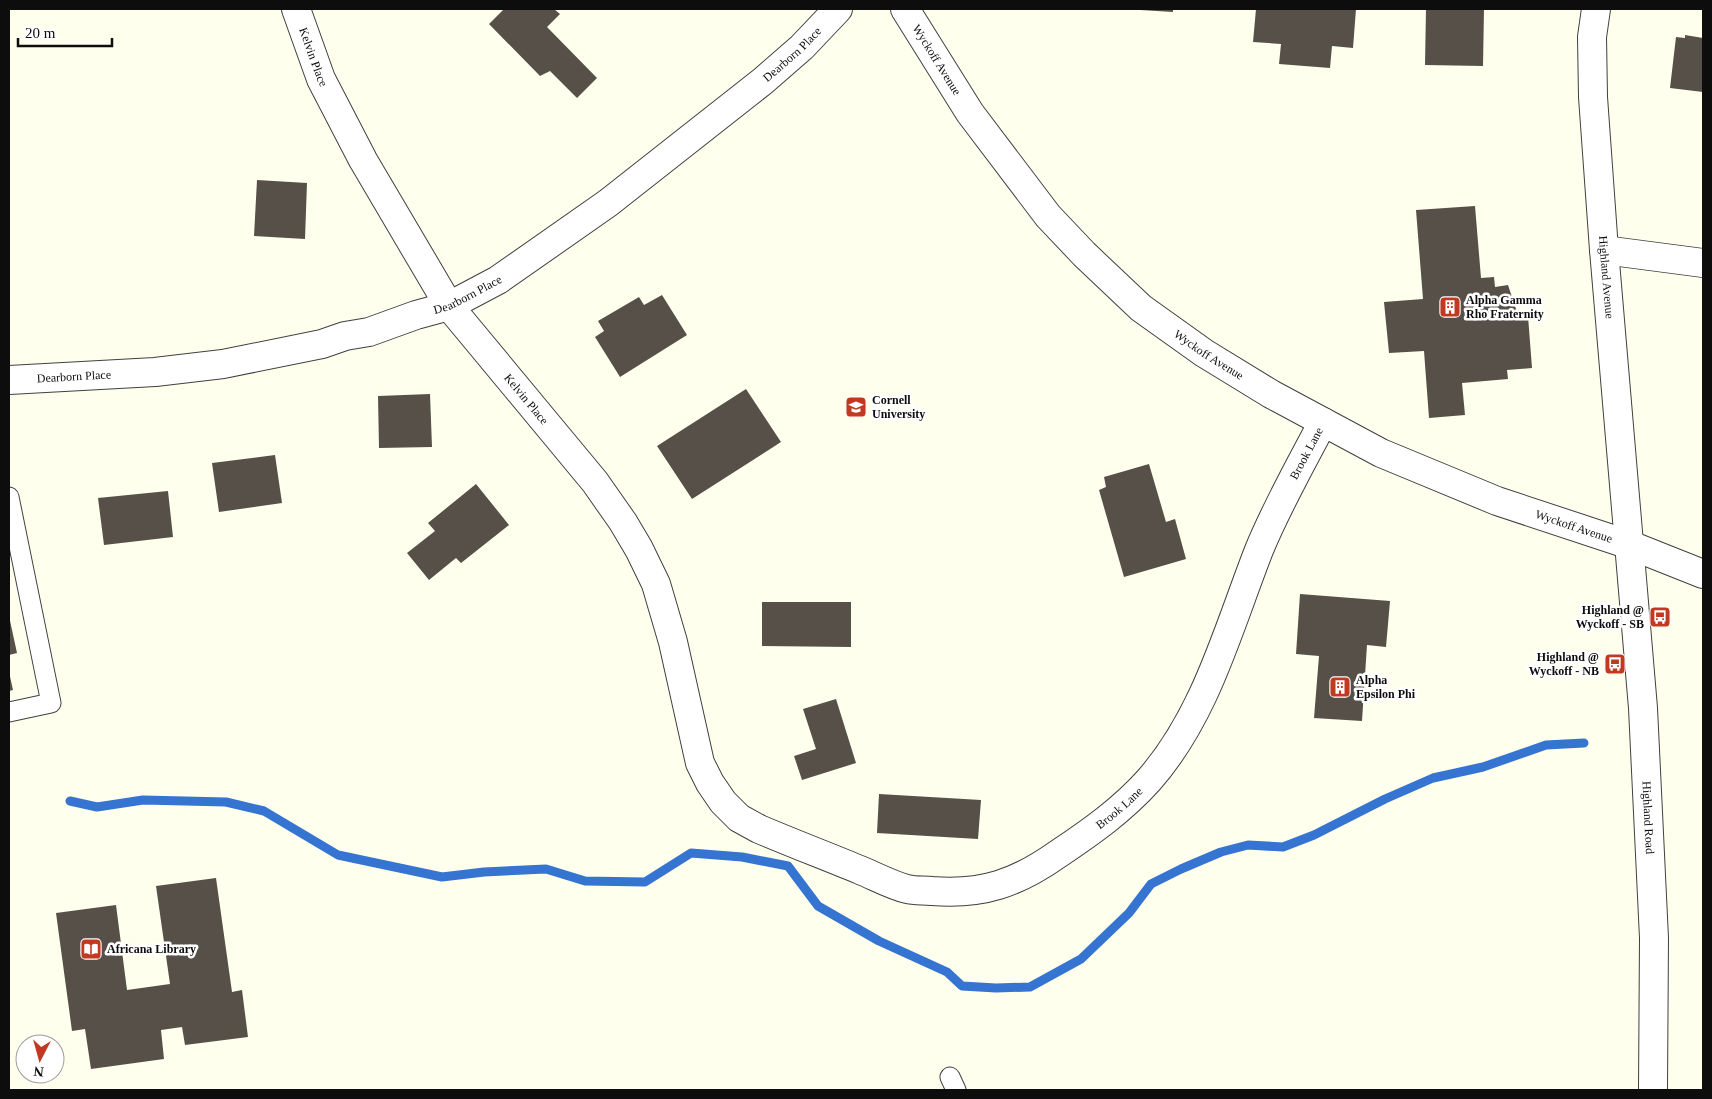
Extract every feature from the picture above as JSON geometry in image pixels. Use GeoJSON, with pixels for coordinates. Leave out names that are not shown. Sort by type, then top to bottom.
{"type":"FeatureCollection","features":[{"type":"Feature","properties":{"kind":"street","name":"Kelvin Place"},"geometry":{"type":"LineString","coordinates":[[296,9],[321,79],[363,160],[449,306],[595,482],[623,522],[639,550],[656,584],[673,642],[700,763],[722,802]]}},
{"type":"Feature","properties":{"kind":"street","name":"Dearborn Place"},"geometry":{"type":"LineString","coordinates":[[9,380],[155,372],[222,364],[322,344],[369,332],[416,315],[449,306],[498,280],[608,203],[763,80],[802,47],[838,9]]}},
{"type":"Feature","properties":{"kind":"street","name":"Wyckoff Avenue"},"geometry":{"type":"LineString","coordinates":[[905,9],[970,113],[1048,216],[1084,254],[1141,308],[1204,353],[1271,394],[1381,453],[1497,501],[1630,545],[1703,574]]}},
{"type":"Feature","properties":{"kind":"street","name":"Highland Avenue"},"geometry":{"type":"LineString","coordinates":[[1596,9],[1592,36],[1593,97],[1604,250],[1630,545]]}},
{"type":"Feature","properties":{"kind":"street"},"geometry":{"type":"LineString","coordinates":[[1604,250],[1703,263]]}},
{"type":"Feature","properties":{"kind":"street","name":"Brook Lane"},"geometry":{"type":"LineString","coordinates":[[722,802],[739,818],[759,829],[908,889],[944,892],[980,890],[1016,880],[1047,862],[1099,826],[1125,805],[1150,779],[1172,751],[1206,690],[1260,548],[1302,460],[1323,422]]}},
{"type":"Feature","properties":{"kind":"street","name":"Highland Road"},"geometry":{"type":"LineString","coordinates":[[1630,545],[1643,708],[1654,938],[1653,1090]]}},
{"type":"Feature","properties":{"kind":"lane"},"geometry":{"type":"LineString","coordinates":[[9,497],[51,703],[9,712]]}},
{"type":"Feature","properties":{"kind":"building"},"geometry":{"type":"Polygon","coordinates":[[[504,9],[554,9],[560,14],[547,27],[597,78],[577,98],[550,71],[540,76],[489,24],[504,9]]]}},
{"type":"Feature","properties":{"kind":"building"},"geometry":{"type":"Polygon","coordinates":[[[1173,9],[1173,12],[1140,10],[1173,9]]]}},
{"type":"Feature","properties":{"kind":"building"},"geometry":{"type":"Polygon","coordinates":[[[1256,9],[1356,9],[1353,48],[1332,46],[1330,68],[1279,64],[1281,44],[1253,42],[1256,9]]]}},
{"type":"Feature","properties":{"kind":"building"},"geometry":{"type":"Polygon","coordinates":[[[1426,9],[1484,9],[1483,66],[1425,65],[1426,9]]]}},
{"type":"Feature","properties":{"kind":"building"},"geometry":{"type":"Polygon","coordinates":[[[1685,35],[1703,38],[1703,92],[1670,88],[1676,37],[1685,38],[1685,35]]]}},
{"type":"Feature","properties":{"kind":"building"},"geometry":{"type":"Polygon","coordinates":[[[257,180],[307,183],[305,239],[254,236],[257,180]]]}},
{"type":"Feature","properties":{"kind":"building","name":"Alpha Gamma Rho Fraternity"},"geometry":{"type":"Polygon","coordinates":[[[1475,206],[1481,278],[1494,277],[1495,287],[1508,285],[1517,312],[1528,316],[1532,368],[1507,370],[1508,379],[1462,383],[1465,415],[1429,418],[1424,351],[1389,353],[1384,302],[1423,299],[1416,210],[1475,206]]]}},
{"type":"Feature","properties":{"kind":"building"},"geometry":{"type":"Polygon","coordinates":[[[662,295],[687,335],[620,377],[595,337],[604,331],[598,321],[639,297],[644,305],[662,295]]]}},
{"type":"Feature","properties":{"kind":"building"},"geometry":{"type":"Polygon","coordinates":[[[746,389],[781,442],[692,499],[657,446],[746,389]]]}},
{"type":"Feature","properties":{"kind":"building"},"geometry":{"type":"Polygon","coordinates":[[[430,394],[432,447],[379,448],[378,396],[430,394]]]}},
{"type":"Feature","properties":{"kind":"building"},"geometry":{"type":"Polygon","coordinates":[[[275,455],[282,503],[219,512],[212,463],[275,455]]]}},
{"type":"Feature","properties":{"kind":"building"},"geometry":{"type":"Polygon","coordinates":[[[1149,464],[1166,522],[1175,519],[1186,559],[1124,577],[1099,490],[1106,487],[1104,477],[1149,464]]]}},
{"type":"Feature","properties":{"kind":"building"},"geometry":{"type":"Polygon","coordinates":[[[476,484],[509,525],[461,563],[456,558],[429,580],[407,553],[435,531],[428,523],[476,484]]]}},
{"type":"Feature","properties":{"kind":"building"},"geometry":{"type":"Polygon","coordinates":[[[168,491],[173,537],[104,545],[98,498],[168,491]]]}},
{"type":"Feature","properties":{"kind":"building","name":"Alpha Epsilon Phi"},"geometry":{"type":"Polygon","coordinates":[[[1300,594],[1390,601],[1386,647],[1367,645],[1362,721],[1314,718],[1319,656],[1296,654],[1300,594]]]}},
{"type":"Feature","properties":{"kind":"building"},"geometry":{"type":"Polygon","coordinates":[[[762,602],[851,602],[851,647],[762,646],[762,602]]]}},
{"type":"Feature","properties":{"kind":"building"},"geometry":{"type":"Polygon","coordinates":[[[9,616],[17,653],[9,655],[9,616]]]}},
{"type":"Feature","properties":{"kind":"building"},"geometry":{"type":"Polygon","coordinates":[[[9,672],[13,690],[9,691],[9,672]]]}},
{"type":"Feature","properties":{"kind":"building"},"geometry":{"type":"Polygon","coordinates":[[[836,699],[856,763],[802,780],[794,756],[816,749],[803,709],[836,699]]]}},
{"type":"Feature","properties":{"kind":"building"},"geometry":{"type":"Polygon","coordinates":[[[879,794],[981,800],[978,839],[877,833],[879,794]]]}},
{"type":"Feature","properties":{"kind":"building","name":"Africana Library"},"geometry":{"type":"Polygon","coordinates":[[[216,878],[232,992],[242,990],[248,1037],[185,1045],[182,1027],[161,1030],[164,1059],[91,1069],[85,1029],[72,1031],[56,913],[116,905],[127,990],[170,984],[156,886],[216,878]]]}},
{"type":"Feature","properties":{"kind":"waterway"},"geometry":{"type":"LineString","coordinates":[[70,801],[97,807],[143,800],[226,802],[264,811],[338,855],[442,877],[484,872],[546,869],[585,881],[645,882],[691,853],[742,857],[788,866],[818,906],[879,941],[947,972],[962,986],[1030,987],[1081,959],[1129,913],[1151,884],[1181,869],[1221,852],[1248,845],[1283,847],[1314,835],[1385,799],[1433,778],[1483,767],[1546,745],[1584,743]]}},
{"type":"Feature","properties":{"kind":"place","name":"Alpha Gamma Rho Fraternity"},"geometry":{"type":"Point","coordinates":[1450,307]}},
{"type":"Feature","properties":{"kind":"place","name":"Cornell University"},"geometry":{"type":"Point","coordinates":[856,407]}},
{"type":"Feature","properties":{"kind":"place","name":"Highland @ Wyckoff - SB"},"geometry":{"type":"Point","coordinates":[1660,617]}},
{"type":"Feature","properties":{"kind":"place","name":"Highland @ Wyckoff - NB"},"geometry":{"type":"Point","coordinates":[1615,664]}},
{"type":"Feature","properties":{"kind":"place","name":"Alpha Epsilon Phi"},"geometry":{"type":"Point","coordinates":[1340,687]}},
{"type":"Feature","properties":{"kind":"place","name":"Africana Library"},"geometry":{"type":"Point","coordinates":[91,949]}}]}
